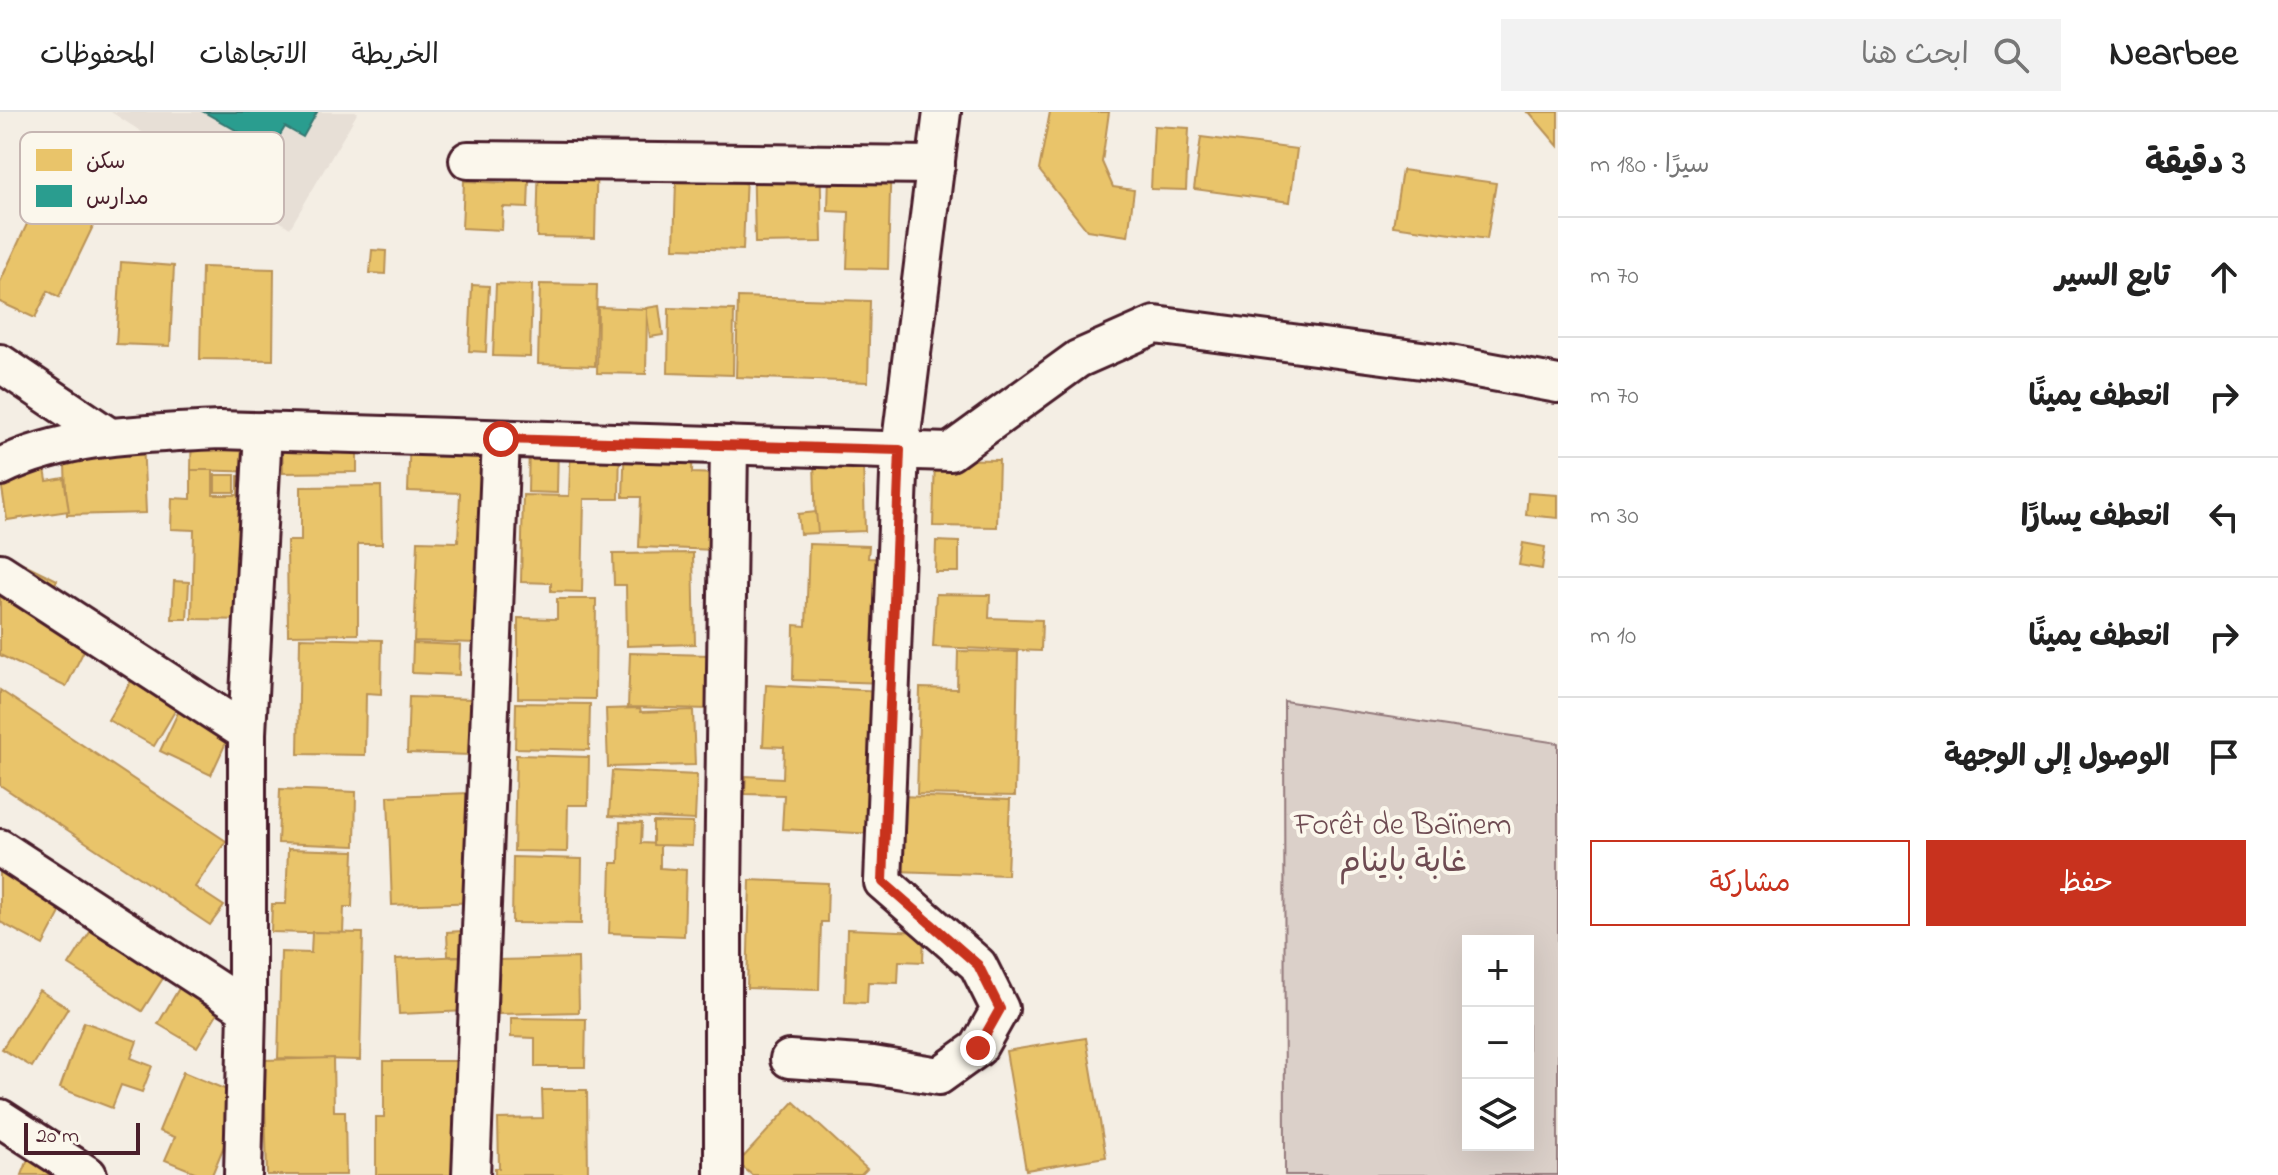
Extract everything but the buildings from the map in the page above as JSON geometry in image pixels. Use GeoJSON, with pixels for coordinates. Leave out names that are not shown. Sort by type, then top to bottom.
{"type":"FeatureCollection","features":[{"type":"Feature","properties":{"kind":"street"},"geometry":{"type":"LineString","coordinates":[[789,1059],[873,1065],[939,1076],[978,1048],[1000,1009],[978,965],[883,882],[900,450],[942,112]]}},
{"type":"Feature","properties":{"kind":"street"},"geometry":{"type":"LineString","coordinates":[[468,160],[936,165]]}},
{"type":"Feature","properties":{"kind":"street"},"geometry":{"type":"LineString","coordinates":[[0,467],[30,452],[108,436],[219,430],[950,452],[1078,359],[1155,325],[1444,363],[1558,384]]}},
{"type":"Feature","properties":{"kind":"street"},"geometry":{"type":"LineString","coordinates":[[0,363],[108,436]]}},
{"type":"Feature","properties":{"kind":"street"},"geometry":{"type":"LineString","coordinates":[[243,1175],[247,1009],[247,733],[263,431]]}},
{"type":"Feature","properties":{"kind":"street"},"geometry":{"type":"LineString","coordinates":[[471,1175],[501,439]]}},
{"type":"Feature","properties":{"kind":"street"},"geometry":{"type":"LineString","coordinates":[[723,1175],[729,445]]}},
{"type":"Feature","properties":{"kind":"street"},"geometry":{"type":"LineString","coordinates":[[0,572],[247,733]]}},
{"type":"Feature","properties":{"kind":"street"},"geometry":{"type":"LineString","coordinates":[[0,848],[247,1009]]}},
{"type":"Feature","properties":{"kind":"street"},"geometry":{"type":"LineString","coordinates":[[0,1118],[88,1175]]}},
{"type":"Feature","properties":{"kind":"shaded area"},"geometry":{"type":"Polygon","coordinates":[[[111,112],[358,112],[290,228],[284,224],[284,132],[142,132],[111,112]]]}},
{"type":"Feature","properties":{"kind":"green space","name":"Forêt de Baïnem غابة باينام"},"geometry":{"type":"Polygon","coordinates":[[[1284,701],[1558,743],[1558,1175],[1285,1175],[1284,701]]]}},
{"type":"Feature","properties":{"kind":"route"},"geometry":{"type":"LineString","coordinates":[[501,439],[900,450],[883,882],[978,965],[1000,1009],[978,1048]]}}]}
